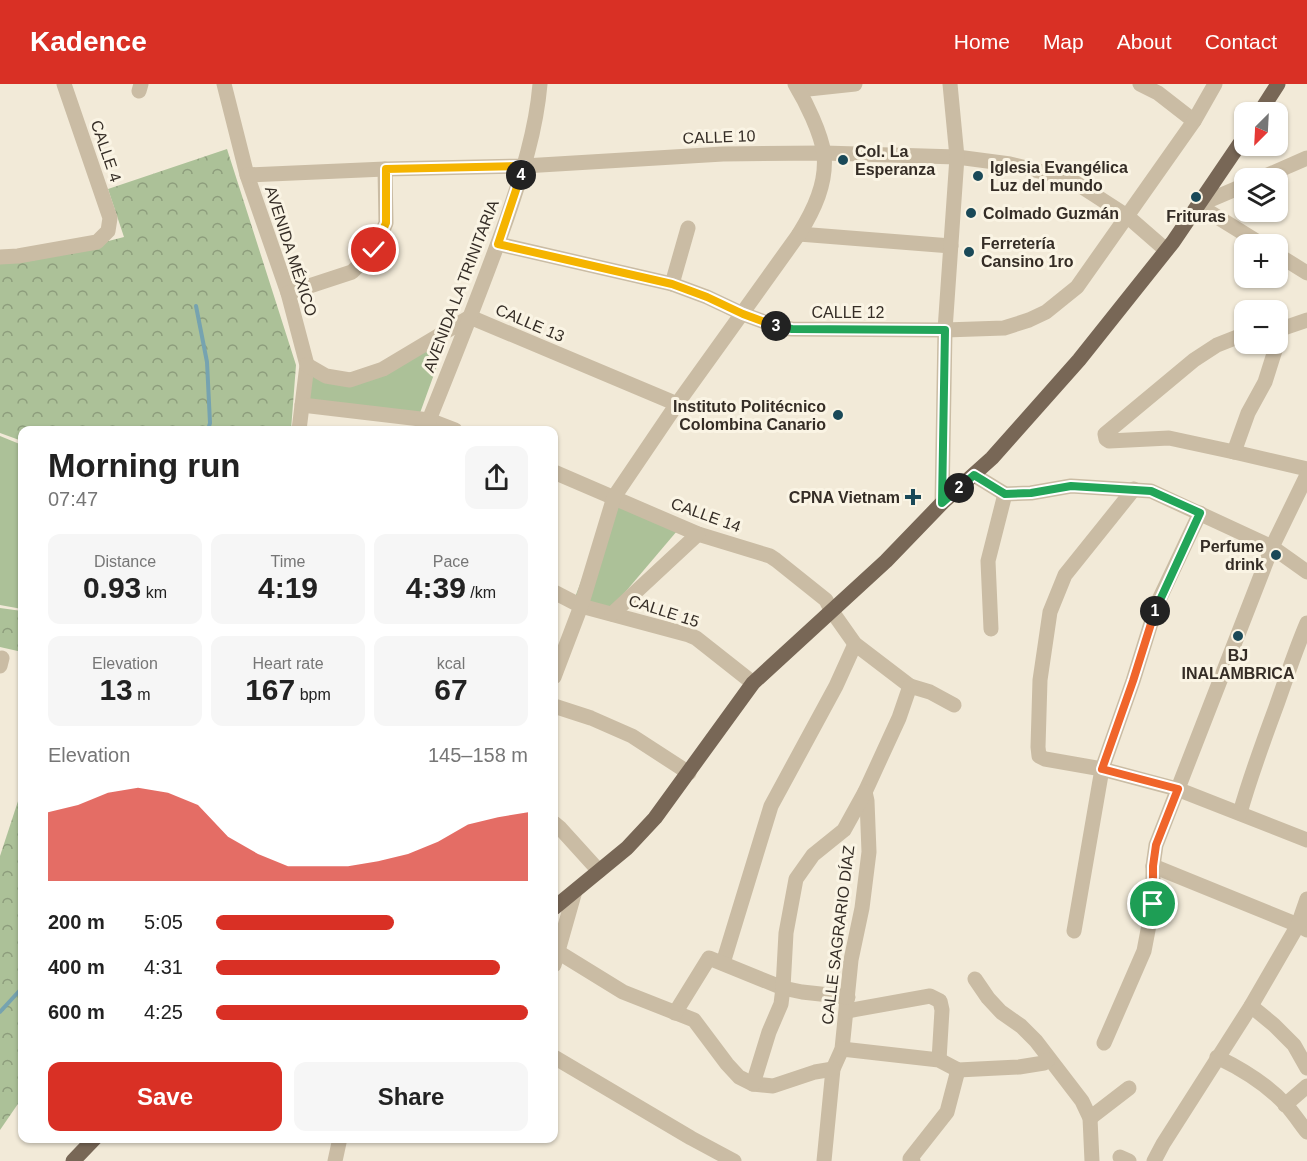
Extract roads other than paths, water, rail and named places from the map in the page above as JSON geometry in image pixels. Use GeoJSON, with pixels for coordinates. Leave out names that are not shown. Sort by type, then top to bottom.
{"type":"FeatureCollection","features":[{"type":"Feature","properties":{"kind":"main road"},"geometry":{"type":"LineString","coordinates":[[1266,102],[1278,84]]}},
{"type":"Feature","properties":{"kind":"main road"},"geometry":{"type":"LineString","coordinates":[[558,905],[627,848],[655,818],[753,683],[886,561],[942,503],[992,458],[1079,360],[1166,250],[1234,152]]}},
{"type":"Feature","properties":{"kind":"main road"},"geometry":{"type":"LineString","coordinates":[[73,1161],[91,1143]]}},
{"type":"Feature","properties":{"kind":"street","name":"CALLE 4"},"geometry":{"type":"LineString","coordinates":[[0,257],[97,242],[108,231],[110,218],[64,84]]}},
{"type":"Feature","properties":{"kind":"street","name":"AVENIDA MÉXICO"},"geometry":{"type":"LineString","coordinates":[[224,84],[246,175],[288,293],[307,365],[299,426]]}},
{"type":"Feature","properties":{"kind":"street","name":"AVENIDA LA TRINITARIA"},"geometry":{"type":"LineString","coordinates":[[429,425],[498,244],[524,166],[534,125],[540,84]]}},
{"type":"Feature","properties":{"kind":"street"},"geometry":{"type":"LineString","coordinates":[[558,666],[581,606],[614,497],[811,214],[823,177],[824,153],[815,125],[797,87],[855,84]]}},
{"type":"Feature","properties":{"kind":"street"},"geometry":{"type":"LineString","coordinates":[[942,503],[945,330],[957,157],[950,84]]}},
{"type":"Feature","properties":{"kind":"street"},"geometry":{"type":"LineString","coordinates":[[1140,84],[1158,93],[1194,121]]}},
{"type":"Feature","properties":{"kind":"street","name":"CALLE 12"},"geometry":{"type":"LineString","coordinates":[[498,244],[672,284],[781,328],[945,330],[1004,328],[1046,312],[1077,287],[1194,121],[1215,84]]}},
{"type":"Feature","properties":{"kind":"street","name":"CALLE 10"},"geometry":{"type":"LineString","coordinates":[[246,175],[524,166],[723,154],[824,153],[957,157],[1010,164],[1076,183],[1127,216],[1166,250]]}},
{"type":"Feature","properties":{"kind":"street"},"geometry":{"type":"LineString","coordinates":[[1284,168],[1307,158]]}},
{"type":"Feature","properties":{"kind":"street"},"geometry":{"type":"LineString","coordinates":[[288,293],[352,272],[374,250],[386,223],[386,169]]}},
{"type":"Feature","properties":{"kind":"street"},"geometry":{"type":"LineString","coordinates":[[1198,205],[1234,190]]}},
{"type":"Feature","properties":{"kind":"street"},"geometry":{"type":"LineString","coordinates":[[1198,205],[1245,234]]}},
{"type":"Feature","properties":{"kind":"street"},"geometry":{"type":"LineString","coordinates":[[672,284],[688,228]]}},
{"type":"Feature","properties":{"kind":"street"},"geometry":{"type":"LineString","coordinates":[[799,234],[951,246]]}},
{"type":"Feature","properties":{"kind":"street"},"geometry":{"type":"LineString","coordinates":[[1288,261],[1307,273]]}},
{"type":"Feature","properties":{"kind":"street","name":"CALLE 13"},"geometry":{"type":"LineString","coordinates":[[307,365],[326,376],[350,380],[383,369],[470,317],[677,404]]}},
{"type":"Feature","properties":{"kind":"street"},"geometry":{"type":"LineString","coordinates":[[1288,330],[1307,320]]}},
{"type":"Feature","properties":{"kind":"street"},"geometry":{"type":"LineString","coordinates":[[1234,338],[1217,345],[1194,360],[1105,434],[1106,439],[1110,441],[1169,438],[1307,469]]}},
{"type":"Feature","properties":{"kind":"street"},"geometry":{"type":"LineString","coordinates":[[1234,452],[1248,413],[1265,382],[1273,354]]}},
{"type":"Feature","properties":{"kind":"street"},"geometry":{"type":"LineString","coordinates":[[302,405],[429,425]]}},
{"type":"Feature","properties":{"kind":"street","name":"CALLE 14"},"geometry":{"type":"LineString","coordinates":[[558,474],[698,534],[776,560],[826,600],[831,610]]}},
{"type":"Feature","properties":{"kind":"street"},"geometry":{"type":"LineString","coordinates":[[974,475],[1005,494],[1031,493],[1071,486],[1151,491],[1272,547],[1307,572]]}},
{"type":"Feature","properties":{"kind":"street"},"geometry":{"type":"LineString","coordinates":[[1104,1043],[1144,951],[1153,904],[1153,866],[1156,845],[1272,547],[1307,475]]}},
{"type":"Feature","properties":{"kind":"street"},"geometry":{"type":"LineString","coordinates":[[1134,489],[1065,576],[1050,612],[1040,680],[1039,756],[1102,769],[1178,789],[1307,840]]}},
{"type":"Feature","properties":{"kind":"street"},"geometry":{"type":"LineString","coordinates":[[991,629],[988,561],[1005,494]]}},
{"type":"Feature","properties":{"kind":"street"},"geometry":{"type":"LineString","coordinates":[[1074,932],[1102,769],[1157,604],[1200,513]]}},
{"type":"Feature","properties":{"kind":"street"},"geometry":{"type":"LineString","coordinates":[[612,614],[698,534]]}},
{"type":"Feature","properties":{"kind":"street","name":"CALLE 15"},"geometry":{"type":"LineString","coordinates":[[558,594],[581,606],[696,638],[753,683]]}},
{"type":"Feature","properties":{"kind":"street"},"geometry":{"type":"LineString","coordinates":[[831,610],[855,644],[910,686],[930,692],[954,705]]}},
{"type":"Feature","properties":{"kind":"street"},"geometry":{"type":"LineString","coordinates":[[1240,813],[1252,771],[1294,652],[1307,623]]}},
{"type":"Feature","properties":{"kind":"street"},"geometry":{"type":"LineString","coordinates":[[723,963],[771,806],[836,686],[855,644]]}},
{"type":"Feature","properties":{"kind":"street"},"geometry":{"type":"LineString","coordinates":[[753,1084],[781,1004],[786,933],[796,879],[813,855],[844,830],[900,718],[910,686]]}},
{"type":"Feature","properties":{"kind":"street"},"geometry":{"type":"LineString","coordinates":[[558,707],[632,735],[689,773]]}},
{"type":"Feature","properties":{"kind":"street","name":"CALLE SAGRARIO DÍAZ"},"geometry":{"type":"LineString","coordinates":[[824,1161],[833,1069],[842,1048],[851,960],[862,908],[869,852],[865,792]]}},
{"type":"Feature","properties":{"kind":"street"},"geometry":{"type":"LineString","coordinates":[[558,826],[598,871]]}},
{"type":"Feature","properties":{"kind":"street"},"geometry":{"type":"LineString","coordinates":[[1153,866],[1302,927]]}},
{"type":"Feature","properties":{"kind":"street"},"geometry":{"type":"LineString","coordinates":[[558,951],[575,891]]}},
{"type":"Feature","properties":{"kind":"street"},"geometry":{"type":"LineString","coordinates":[[1154,1161],[1217,1058],[1302,927],[1307,899]]}},
{"type":"Feature","properties":{"kind":"street"},"geometry":{"type":"LineString","coordinates":[[675,1013],[709,958],[783,988],[847,1004],[930,996],[940,1000],[942,1010],[939,1060]]}},
{"type":"Feature","properties":{"kind":"street"},"geometry":{"type":"LineString","coordinates":[[558,959],[623,993],[694,1020],[727,1064],[739,1077],[753,1084],[772,1086],[815,1072],[833,1069]]}},
{"type":"Feature","properties":{"kind":"street"},"geometry":{"type":"LineString","coordinates":[[975,979],[1001,1012],[1021,1026],[1036,1041],[1082,1101],[1090,1118],[1092,1161]]}},
{"type":"Feature","properties":{"kind":"street"},"geometry":{"type":"LineString","coordinates":[[1251,1006],[1294,1046],[1307,1068]]}},
{"type":"Feature","properties":{"kind":"street"},"geometry":{"type":"LineString","coordinates":[[842,1048],[939,1060],[958,1070],[1019,1067],[1044,1063],[1048,1059]]}},
{"type":"Feature","properties":{"kind":"street"},"geometry":{"type":"LineString","coordinates":[[1217,1058],[1237,1067],[1259,1082],[1285,1105],[1307,1132]]}},
{"type":"Feature","properties":{"kind":"street"},"geometry":{"type":"LineString","coordinates":[[558,1059],[734,1161]]}},
{"type":"Feature","properties":{"kind":"street"},"geometry":{"type":"LineString","coordinates":[[913,1161],[910,1159],[947,1112],[958,1070]]}},
{"type":"Feature","properties":{"kind":"street"},"geometry":{"type":"LineString","coordinates":[[1285,1105],[1307,1086]]}},
{"type":"Feature","properties":{"kind":"street"},"geometry":{"type":"LineString","coordinates":[[1090,1118],[1129,1088]]}},
{"type":"Feature","properties":{"kind":"street"},"geometry":{"type":"LineString","coordinates":[[335,1161],[339,1143]]}},
{"type":"Feature","properties":{"kind":"waterway"},"geometry":{"type":"LineString","coordinates":[[196,306],[207,362],[209,426]]}},
{"type":"Feature","properties":{"kind":"waterway"},"geometry":{"type":"LineString","coordinates":[[0,1012],[18,992]]}},
{"type":"Feature","properties":{"kind":"place","name":"Col. La Esperanza"},"geometry":{"type":"Point","coordinates":[843,160]}},
{"type":"Feature","properties":{"kind":"place","name":"Iglesia Evangélica Luz del mundo"},"geometry":{"type":"Point","coordinates":[978,176]}},
{"type":"Feature","properties":{"kind":"place","name":"Frituras"},"geometry":{"type":"Point","coordinates":[1196,197]}},
{"type":"Feature","properties":{"kind":"place","name":"Colmado Guzmán"},"geometry":{"type":"Point","coordinates":[971,213]}},
{"type":"Feature","properties":{"kind":"place","name":"Ferretería Cansino 1ro"},"geometry":{"type":"Point","coordinates":[969,252]}},
{"type":"Feature","properties":{"kind":"place","name":"Instituto Politécnico Colombina Canario"},"geometry":{"type":"Point","coordinates":[838,415]}},
{"type":"Feature","properties":{"kind":"place","name":"CPNA Vietnam"},"geometry":{"type":"Point","coordinates":[913,497]}},
{"type":"Feature","properties":{"kind":"place","name":"Perfume drink"},"geometry":{"type":"Point","coordinates":[1276,555]}},
{"type":"Feature","properties":{"kind":"place","name":"BJ INALAMBRICA"},"geometry":{"type":"Point","coordinates":[1238,636]}}]}
